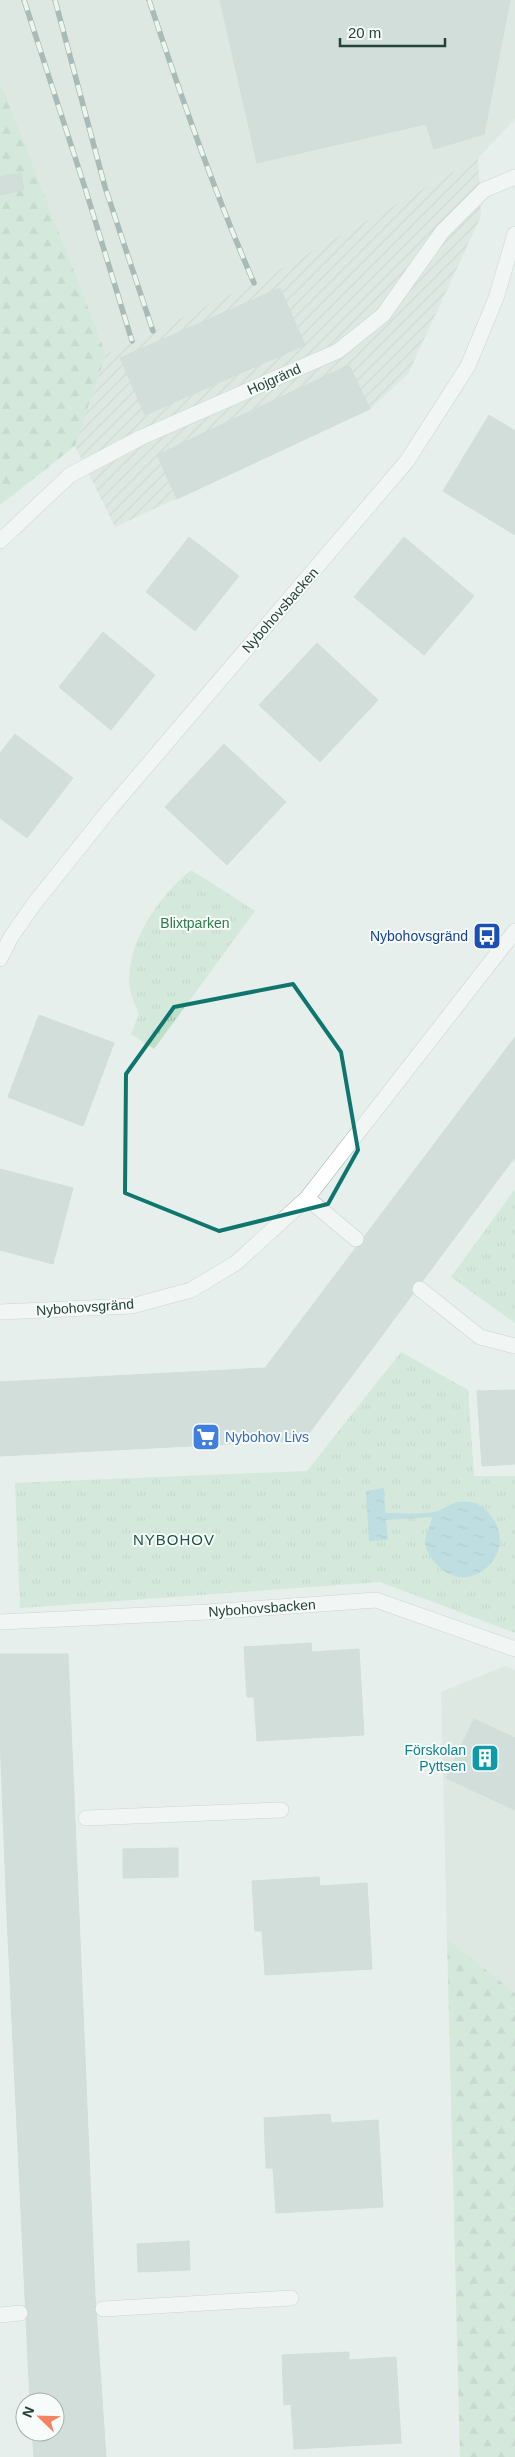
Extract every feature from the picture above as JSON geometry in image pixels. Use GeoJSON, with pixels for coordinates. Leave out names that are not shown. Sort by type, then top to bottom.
{"type":"FeatureCollection","features":[{"type":"Feature","properties":{"kind":"street","name":"Hojgränd"},"geometry":{"type":"LineString","coordinates":[[0,541],[70,475],[140,438],[338,351],[383,315],[442,232],[484,190],[515,176]]}},
{"type":"Feature","properties":{"kind":"street","name":"Nybohovsbacken"},"geometry":{"type":"LineString","coordinates":[[0,959],[11,937],[34,904],[110,809],[407,462],[468,366],[496,298],[515,234]]}},
{"type":"Feature","properties":{"kind":"street","name":"Nybohovsgränd"},"geometry":{"type":"LineString","coordinates":[[0,1312],[132,1306],[191,1290],[236,1263],[307,1198],[515,931]]}},
{"type":"Feature","properties":{"kind":"street"},"geometry":{"type":"LineString","coordinates":[[307,1198],[356,1239]]}},
{"type":"Feature","properties":{"kind":"street"},"geometry":{"type":"LineString","coordinates":[[420,1290],[480,1337],[515,1346]]}},
{"type":"Feature","properties":{"kind":"street","name":"Nybohovsbacken"},"geometry":{"type":"LineString","coordinates":[[0,1622],[208,1612],[376,1600],[515,1649]]}},
{"type":"Feature","properties":{"kind":"street"},"geometry":{"type":"LineString","coordinates":[[86,1818],[281,1810]]}},
{"type":"Feature","properties":{"kind":"street"},"geometry":{"type":"LineString","coordinates":[[103,2309],[291,2298]]}},
{"type":"Feature","properties":{"kind":"street"},"geometry":{"type":"LineString","coordinates":[[0,2315],[20,2313]]}},
{"type":"Feature","properties":{"kind":"highlighted area"},"geometry":{"type":"Polygon","coordinates":[[[293,984],[341,1052],[358,1150],[328,1204],[219,1231],[125,1193],[126,1074],[174,1007],[293,984]]]}},
{"type":"Feature","properties":{"kind":"shaded area"},"geometry":{"type":"Polygon","coordinates":[[[0,0],[515,0],[515,119],[478,158],[268,276],[106,354],[4,90],[0,87],[0,0]]]}},
{"type":"Feature","properties":{"kind":"shaded area"},"geometry":{"type":"Polygon","coordinates":[[[478,158],[481,216],[408,374],[370,409],[115,527],[75,446],[106,354],[268,276],[478,158]]]}},
{"type":"Feature","properties":{"kind":"shaded area"},"geometry":{"type":"Polygon","coordinates":[[[505,1666],[515,1670],[515,1993],[447,1939],[441,1692],[505,1666]]]}},
{"type":"Feature","properties":{"kind":"green space"},"geometry":{"type":"Polygon","coordinates":[[[0,87],[4,90],[106,354],[75,446],[0,505],[0,87]]]}},
{"type":"Feature","properties":{"kind":"green space","name":"Blixtparken"},"geometry":{"type":"Polygon","coordinates":[[[191,870],[255,911],[154,1049],[131,1034],[139,1014],[130,989],[132,955],[146,922],[156,907],[167,893],[191,870]]]}},
{"type":"Feature","properties":{"kind":"green space"},"geometry":{"type":"Polygon","coordinates":[[[515,1189],[515,1323],[451,1277],[515,1189]]]}},
{"type":"Feature","properties":{"kind":"green space"},"geometry":{"type":"Polygon","coordinates":[[[401,1352],[468,1390],[474,1476],[515,1476],[515,1633],[380,1582],[20,1608],[15,1483],[307,1471],[401,1352]]]}},
{"type":"Feature","properties":{"kind":"green space"},"geometry":{"type":"Polygon","coordinates":[[[447,1939],[515,1993],[515,2457],[460,2457],[447,1939]]]}},
{"type":"Feature","properties":{"kind":"water"},"geometry":{"type":"Polygon","coordinates":[[[384,1488],[385,1513],[433,1512],[460,1502],[474,1503],[481,1506],[488,1512],[499,1530],[499,1548],[496,1556],[485,1569],[468,1577],[454,1576],[447,1572],[430,1556],[425,1543],[432,1517],[386,1520],[388,1540],[369,1541],[366,1491],[384,1488]]]}},
{"type":"Feature","properties":{"kind":"building"},"geometry":{"type":"Polygon","coordinates":[[[220,0],[510,0],[484,134],[434,149],[426,124],[257,163],[220,0]]]}},
{"type":"Feature","properties":{"kind":"building"},"geometry":{"type":"Polygon","coordinates":[[[21,173],[24,190],[0,195],[0,177],[21,173]]]}},
{"type":"Feature","properties":{"kind":"building"},"geometry":{"type":"Polygon","coordinates":[[[280,288],[305,345],[145,415],[120,358],[280,288]]]}},
{"type":"Feature","properties":{"kind":"building"},"geometry":{"type":"Polygon","coordinates":[[[349,365],[370,409],[177,499],[157,455],[349,365]]]}},
{"type":"Feature","properties":{"kind":"building"},"geometry":{"type":"Polygon","coordinates":[[[489,415],[515,431],[515,535],[443,491],[489,415]]]}},
{"type":"Feature","properties":{"kind":"building"},"geometry":{"type":"Polygon","coordinates":[[[189,537],[239,576],[195,631],[146,592],[189,537]]]}},
{"type":"Feature","properties":{"kind":"building"},"geometry":{"type":"Polygon","coordinates":[[[404,537],[474,596],[424,655],[354,597],[404,537]]]}},
{"type":"Feature","properties":{"kind":"building"},"geometry":{"type":"Polygon","coordinates":[[[103,632],[155,675],[111,730],[59,687],[103,632]]]}},
{"type":"Feature","properties":{"kind":"building"},"geometry":{"type":"Polygon","coordinates":[[[317,643],[378,700],[320,762],[259,705],[317,643]]]}},
{"type":"Feature","properties":{"kind":"building"},"geometry":{"type":"Polygon","coordinates":[[[15,734],[73,778],[27,838],[0,818],[0,753],[15,734]]]}},
{"type":"Feature","properties":{"kind":"building"},"geometry":{"type":"Polygon","coordinates":[[[224,744],[286,802],[227,865],[165,807],[224,744]]]}},
{"type":"Feature","properties":{"kind":"building"},"geometry":{"type":"Polygon","coordinates":[[[39,1015],[114,1043],[83,1126],[8,1097],[39,1015]]]}},
{"type":"Feature","properties":{"kind":"building"},"geometry":{"type":"Polygon","coordinates":[[[515,1037],[515,1157],[304,1440],[0,1456],[0,1382],[265,1368],[515,1037]]]}},
{"type":"Feature","properties":{"kind":"building"},"geometry":{"type":"Polygon","coordinates":[[[0,1169],[73,1188],[53,1264],[0,1250],[0,1169]]]}},
{"type":"Feature","properties":{"kind":"building"},"geometry":{"type":"Polygon","coordinates":[[[515,1390],[515,1464],[482,1466],[477,1391],[515,1390]]]}},
{"type":"Feature","properties":{"kind":"building"},"geometry":{"type":"Polygon","coordinates":[[[311,1643],[312,1652],[359,1649],[364,1735],[257,1741],[254,1697],[247,1697],[244,1647],[311,1643]]]}},
{"type":"Feature","properties":{"kind":"building"},"geometry":{"type":"Polygon","coordinates":[[[0,1654],[68,1654],[95,2296],[106,2457],[34,2457],[33,2442],[65,2442],[65,2392],[30,2392],[0,1735],[0,1654]]]}},
{"type":"Feature","properties":{"kind":"building","name":"Förskolan Pyttsen"},"geometry":{"type":"Polygon","coordinates":[[[474,1719],[515,1738],[515,1810],[446,1778],[474,1719]]]}},
{"type":"Feature","properties":{"kind":"building"},"geometry":{"type":"Polygon","coordinates":[[[178,1848],[178,1877],[123,1878],[123,1849],[178,1848]]]}},
{"type":"Feature","properties":{"kind":"building"},"geometry":{"type":"Polygon","coordinates":[[[319,1877],[320,1886],[367,1883],[372,1969],[265,1975],[262,1931],[255,1931],[252,1881],[319,1877]]]}},
{"type":"Feature","properties":{"kind":"building"},"geometry":{"type":"Polygon","coordinates":[[[330,2114],[331,2123],[378,2120],[383,2207],[276,2213],[273,2168],[266,2168],[264,2118],[330,2114]]]}},
{"type":"Feature","properties":{"kind":"building"},"geometry":{"type":"Polygon","coordinates":[[[189,2241],[190,2270],[138,2272],[137,2244],[189,2241]]]}},
{"type":"Feature","properties":{"kind":"building"},"geometry":{"type":"Polygon","coordinates":[[[349,2352],[349,2360],[396,2357],[401,2443],[294,2449],[291,2404],[284,2405],[282,2355],[349,2352]]]}},
{"type":"Feature","properties":{"kind":"railway"},"geometry":{"type":"LineString","coordinates":[[24,0],[132,341]]}},
{"type":"Feature","properties":{"kind":"railway"},"geometry":{"type":"LineString","coordinates":[[55,0],[105,187],[153,331]]}},
{"type":"Feature","properties":{"kind":"railway"},"geometry":{"type":"LineString","coordinates":[[149,0],[198,143],[254,283]]}},
{"type":"Feature","properties":{"kind":"place","name":"Nybohovsgränd"},"geometry":{"type":"Point","coordinates":[487,936]}},
{"type":"Feature","properties":{"kind":"place","name":"Nybohov Livs"},"geometry":{"type":"Point","coordinates":[206,1437]}},
{"type":"Feature","properties":{"kind":"place","name":"Förskolan Pyttsen"},"geometry":{"type":"Point","coordinates":[485,1758]}},
{"type":"Feature","properties":{"kind":"district","name":"NYBOHOV"},"geometry":{"type":"Point","coordinates":[174,1540]}}]}
